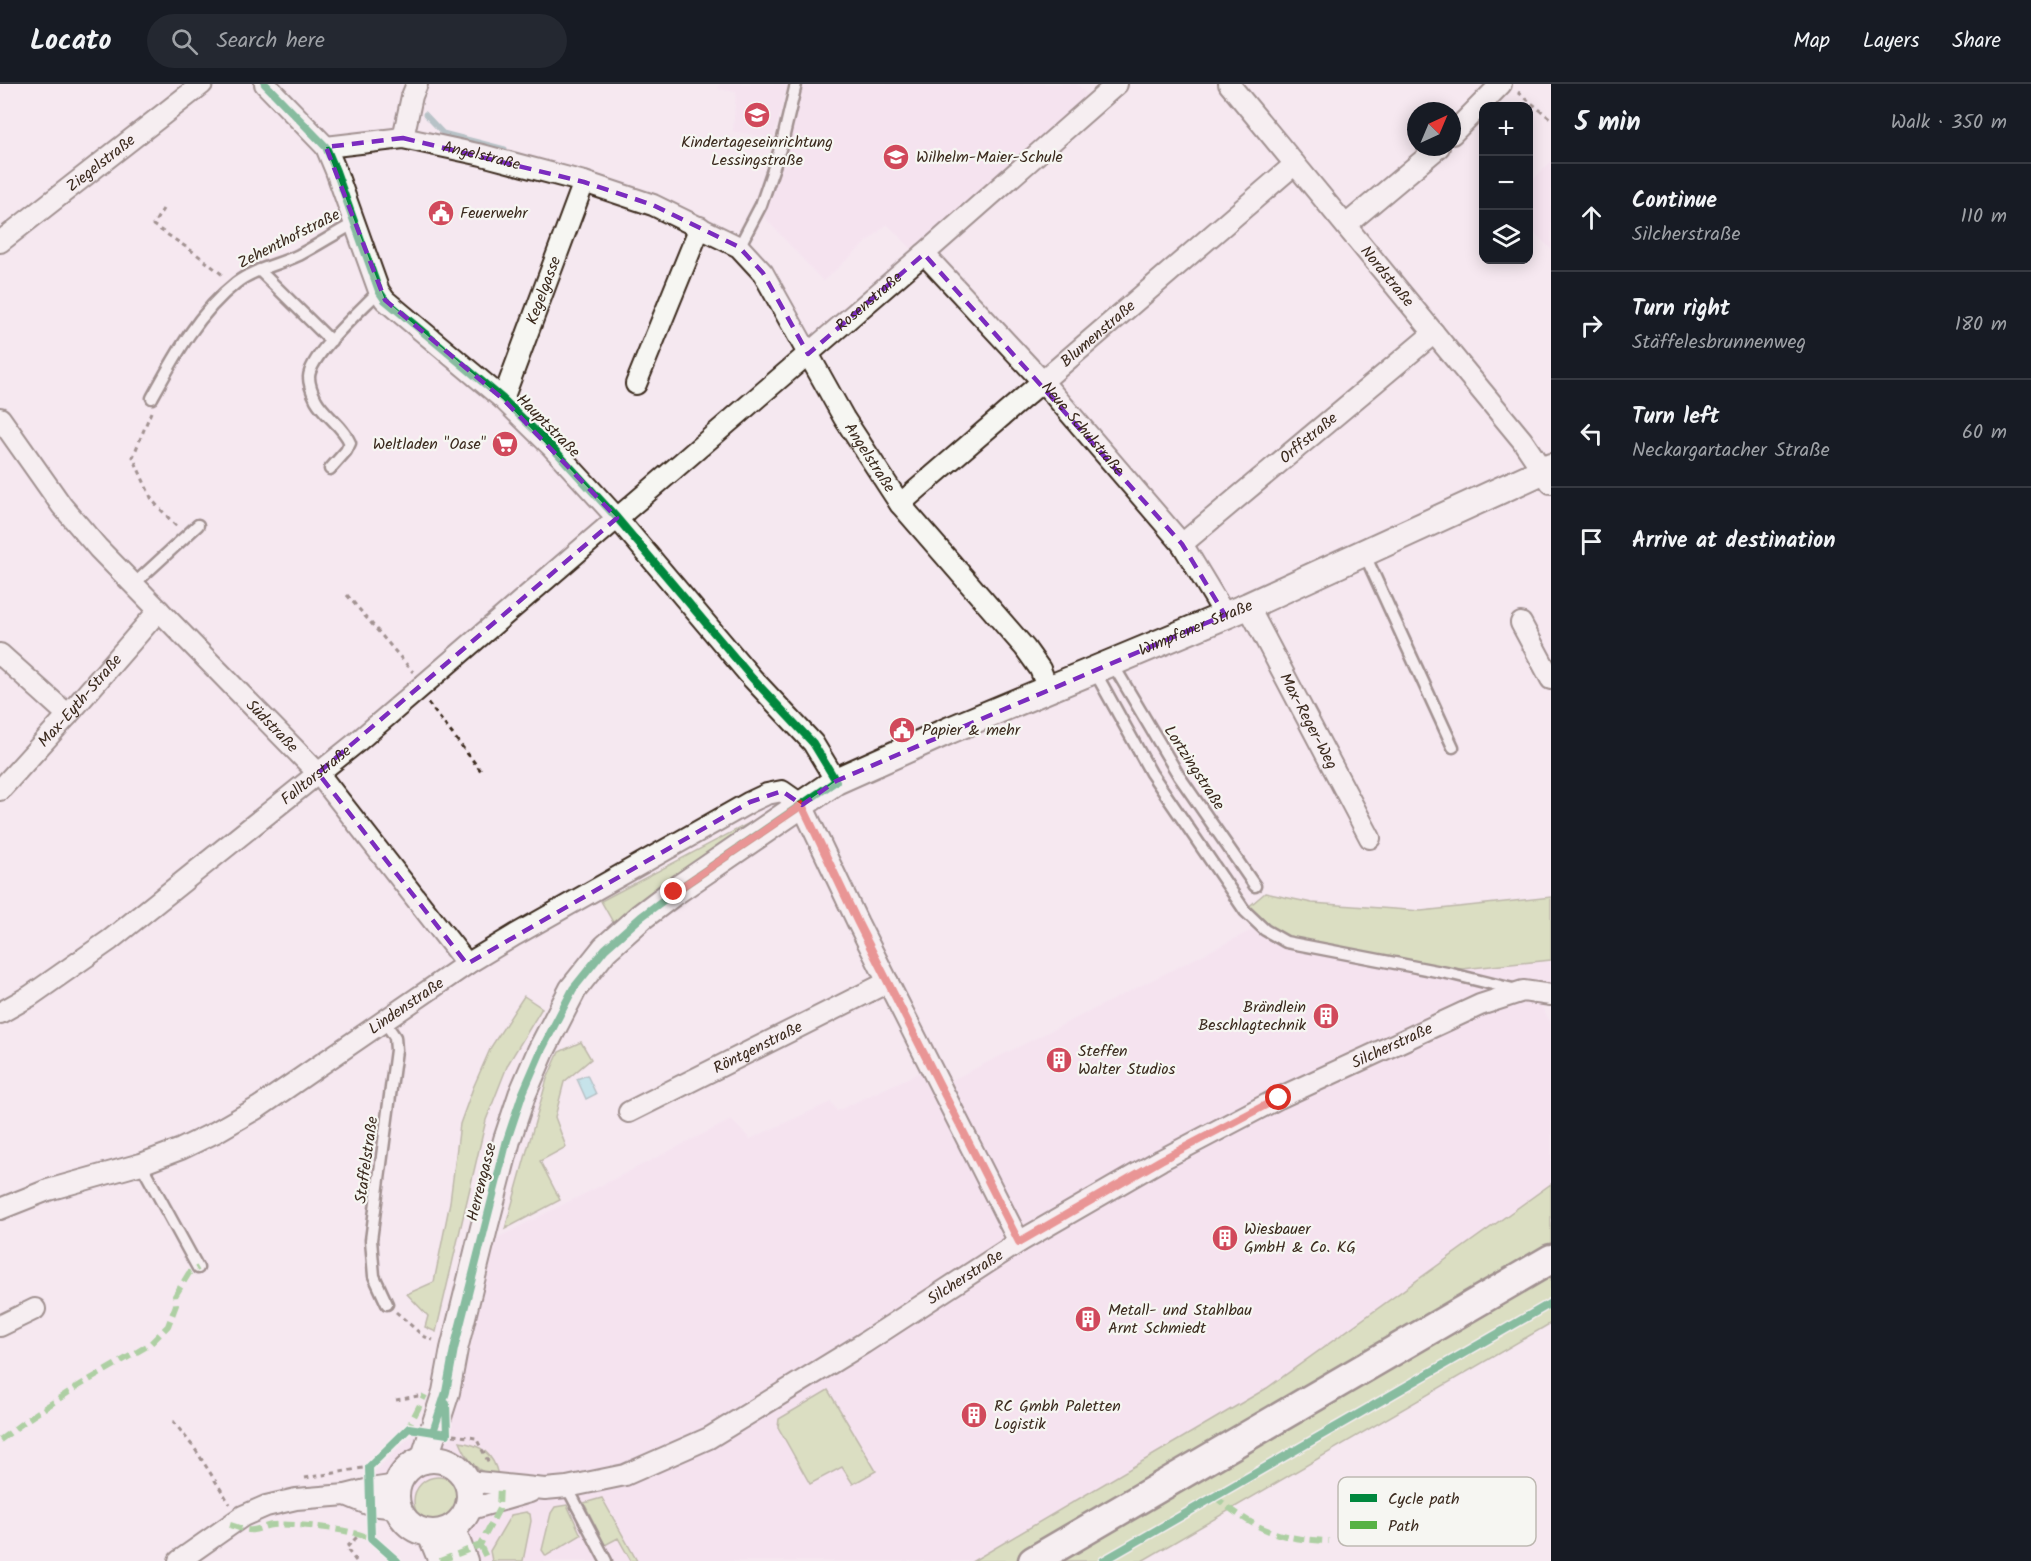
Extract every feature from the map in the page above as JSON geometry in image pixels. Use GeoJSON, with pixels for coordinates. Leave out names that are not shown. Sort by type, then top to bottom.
{"type":"FeatureCollection","features":[{"type":"Feature","properties":{"kind":"main road"},"geometry":{"type":"LineString","coordinates":[[1033,1561],[1551,1258]]}},
{"type":"Feature","properties":{"kind":"street","name":"Ziegelstraße"},"geometry":{"type":"LineString","coordinates":[[0,242],[202,84]]}},
{"type":"Feature","properties":{"kind":"street","name":"Hauptstraße"},"geometry":{"type":"LineString","coordinates":[[264,84],[326,147],[379,291],[395,309],[502,399],[551,446],[617,518],[752,678],[813,743],[836,781]]}},
{"type":"Feature","properties":{"kind":"street"},"geometry":{"type":"LineString","coordinates":[[403,138],[412,96],[417,84]]}},
{"type":"Feature","properties":{"kind":"street","name":"Rosenstraße"},"geometry":{"type":"LineString","coordinates":[[617,518],[924,254],[1117,84]]}},
{"type":"Feature","properties":{"kind":"street","name":"Nordstraße"},"geometry":{"type":"LineString","coordinates":[[1229,84],[1548,473]]}},
{"type":"Feature","properties":{"kind":"street"},"geometry":{"type":"LineString","coordinates":[[1461,125],[1501,84]]}},
{"type":"Feature","properties":{"kind":"street","name":"Angelstraße"},"geometry":{"type":"LineString","coordinates":[[326,147],[403,138],[482,155],[584,182],[653,205],[739,247],[763,273],[869,459],[900,504],[1025,648],[1040,669],[1048,689]]}},
{"type":"Feature","properties":{"kind":"street"},"geometry":{"type":"LineString","coordinates":[[1346,225],[1427,156]]}},
{"type":"Feature","properties":{"kind":"street","name":"Blumenstraße"},"geometry":{"type":"LineString","coordinates":[[900,504],[1295,165]]}},
{"type":"Feature","properties":{"kind":"street","name":"Kegelgasse"},"geometry":{"type":"LineString","coordinates":[[502,399],[584,182]]}},
{"type":"Feature","properties":{"kind":"street"},"geometry":{"type":"LineString","coordinates":[[636,384],[700,227]]}},
{"type":"Feature","properties":{"kind":"street","name":"Neue Schulstraße"},"geometry":{"type":"LineString","coordinates":[[924,254],[1042,381],[1182,544],[1225,615]]}},
{"type":"Feature","properties":{"kind":"street","name":"Orffstraße"},"geometry":{"type":"LineString","coordinates":[[1182,544],[1434,333]]}},
{"type":"Feature","properties":{"kind":"street","name":"Südstraße"},"geometry":{"type":"LineString","coordinates":[[0,418],[62,506],[98,548],[318,773],[467,964]]}},
{"type":"Feature","properties":{"kind":"street","name":"Wimpfener Straße"},"geometry":{"type":"LineString","coordinates":[[802,805],[836,781],[1248,606],[1363,553],[1548,473]]}},
{"type":"Feature","properties":{"kind":"street","name":"Falltorstraße"},"geometry":{"type":"LineString","coordinates":[[0,1013],[30,996],[110,940],[318,773],[617,518]]}},
{"type":"Feature","properties":{"kind":"street","name":"Max-Reger-Weg"},"geometry":{"type":"LineString","coordinates":[[1248,606],[1370,838]]}},
{"type":"Feature","properties":{"kind":"street","name":"Max-Eyth-Straße"},"geometry":{"type":"LineString","coordinates":[[0,790],[159,610]]}},
{"type":"Feature","properties":{"kind":"street"},"geometry":{"type":"LineString","coordinates":[[1521,623],[1551,679]]}},
{"type":"Feature","properties":{"kind":"street"},"geometry":{"type":"LineString","coordinates":[[0,654],[68,715]]}},
{"type":"Feature","properties":{"kind":"street","name":"Lindenstraße"},"geometry":{"type":"LineString","coordinates":[[0,1209],[48,1190],[141,1164],[181,1149],[259,1107],[467,964],[515,934],[750,802],[767,794],[782,791],[802,805]]}},
{"type":"Feature","properties":{"kind":"street"},"geometry":{"type":"LineString","coordinates":[[802,805],[1019,1242]]}},
{"type":"Feature","properties":{"kind":"street","name":"Herrengasse"},"geometry":{"type":"LineString","coordinates":[[435,1394],[454,1349],[510,1129],[541,1051],[573,989],[605,949],[641,917],[802,805]]}},
{"type":"Feature","properties":{"kind":"street","name":"Röntgenstraße"},"geometry":{"type":"LineString","coordinates":[[629,1112],[888,982]]}},
{"type":"Feature","properties":{"kind":"street","name":"Silcherstraße"},"geometry":{"type":"LineString","coordinates":[[467,1481],[545,1489],[567,1487],[625,1475],[709,1438],[864,1343],[1019,1242],[1161,1160],[1279,1098],[1480,1005],[1523,991],[1551,995]]}},
{"type":"Feature","properties":{"kind":"street"},"geometry":{"type":"LineString","coordinates":[[0,1326],[35,1309]]}},
{"type":"Feature","properties":{"kind":"street"},"geometry":{"type":"LineString","coordinates":[[435,1394],[447,1434],[435,1460]]}},
{"type":"Feature","properties":{"kind":"street"},"geometry":{"type":"LineString","coordinates":[[435,1394],[435,1460]]}},
{"type":"Feature","properties":{"kind":"street"},"geometry":{"type":"LineString","coordinates":[[442,1561],[451,1524],[471,1496],[467,1481],[459,1469],[435,1460],[412,1465],[403,1474],[397,1496],[405,1521],[417,1530],[451,1524]]}},
{"type":"Feature","properties":{"kind":"street"},"geometry":{"type":"LineString","coordinates":[[179,1561],[240,1518],[281,1502],[346,1495],[370,1489],[397,1496]]}},
{"type":"Feature","properties":{"kind":"street","name":"Silcherstraße"},"geometry":{"type":"LineString","coordinates":[[451,1524],[545,1489]]}},
{"type":"Feature","properties":{"kind":"street"},"geometry":{"type":"LineString","coordinates":[[451,1524],[464,1561]]}},
{"type":"Feature","properties":{"kind":"lane"},"geometry":{"type":"LineString","coordinates":[[739,247],[761,205],[782,143],[796,84]]}},
{"type":"Feature","properties":{"kind":"lane","name":"Zehenthofstraße"},"geometry":{"type":"LineString","coordinates":[[152,398],[190,332],[234,285],[259,270],[298,255],[355,223]]}},
{"type":"Feature","properties":{"kind":"lane"},"geometry":{"type":"LineString","coordinates":[[259,270],[331,341]]}},
{"type":"Feature","properties":{"kind":"lane"},"geometry":{"type":"LineString","coordinates":[[330,469],[350,443],[346,435],[324,413],[315,398],[309,378],[314,361],[379,291]]}},
{"type":"Feature","properties":{"kind":"lane"},"geometry":{"type":"LineString","coordinates":[[133,585],[198,525]]}},
{"type":"Feature","properties":{"kind":"lane"},"geometry":{"type":"LineString","coordinates":[[1363,553],[1453,747]]}},
{"type":"Feature","properties":{"kind":"lane"},"geometry":{"type":"LineString","coordinates":[[1103,666],[1151,773],[1245,912],[1265,930],[1286,942],[1452,974],[1523,991]]}},
{"type":"Feature","properties":{"kind":"lane","name":"Lortzingstraße"},"geometry":{"type":"LineString","coordinates":[[1103,666],[1255,886]]}},
{"type":"Feature","properties":{"kind":"lane","name":"Staffelstraße"},"geometry":{"type":"LineString","coordinates":[[384,1021],[395,1036],[396,1050],[371,1240],[374,1276],[387,1304]]}},
{"type":"Feature","properties":{"kind":"lane"},"geometry":{"type":"LineString","coordinates":[[141,1164],[198,1268]]}},
{"type":"Feature","properties":{"kind":"lane"},"geometry":{"type":"LineString","coordinates":[[567,1487],[606,1561]]}},
{"type":"Feature","properties":{"kind":"path"},"geometry":{"type":"LineString","coordinates":[[1501,84],[1510,91],[1522,94],[1551,119]]}},
{"type":"Feature","properties":{"kind":"path"},"geometry":{"type":"LineString","coordinates":[[164,210],[153,225],[195,253],[234,285]]}},
{"type":"Feature","properties":{"kind":"path"},"geometry":{"type":"LineString","coordinates":[[152,398],[151,411],[133,457],[152,500],[185,536]]}},
{"type":"Feature","properties":{"kind":"path"},"geometry":{"type":"LineString","coordinates":[[347,595],[421,687],[481,771]]}},
{"type":"Feature","properties":{"kind":"path"},"geometry":{"type":"LineString","coordinates":[[387,1304],[423,1335],[454,1349]]}},
{"type":"Feature","properties":{"kind":"path"},"geometry":{"type":"LineString","coordinates":[[396,1400],[435,1394]]}},
{"type":"Feature","properties":{"kind":"path"},"geometry":{"type":"LineString","coordinates":[[173,1421],[195,1449],[240,1518]]}},
{"type":"Feature","properties":{"kind":"path"},"geometry":{"type":"LineString","coordinates":[[447,1434],[476,1438],[500,1485]]}},
{"type":"Feature","properties":{"kind":"path"},"geometry":{"type":"LineString","coordinates":[[356,1561],[346,1548],[360,1534]]}},
{"type":"Feature","properties":{"kind":"highlighted area"},"geometry":{"type":"Polygon","coordinates":[[[403,138],[584,182],[653,205],[739,247],[763,273],[808,354],[924,254],[1182,544],[1225,615],[836,781],[802,805],[782,791],[750,802],[467,964],[318,773],[617,518],[503,399],[385,300],[326,147],[403,138]]]}},
{"type":"Feature","properties":{"kind":"shaded area","name":"Kindertageseinrichtung Lessingstraße"},"geometry":{"type":"Polygon","coordinates":[[[719,84],[788,84],[773,139],[733,131],[736,92],[718,89],[719,84]]]}},
{"type":"Feature","properties":{"kind":"shaded area","name":"Wilhelm-Maier-Schule"},"geometry":{"type":"Polygon","coordinates":[[[791,84],[1077,84],[1090,98],[914,251],[887,224],[823,281],[756,208],[791,84]]]}},
{"type":"Feature","properties":{"kind":"shaded area"},"geometry":{"type":"Polygon","coordinates":[[[1551,162],[1551,249],[1533,231],[1533,180],[1551,162]]]}},
{"type":"Feature","properties":{"kind":"shaded area"},"geometry":{"type":"Polygon","coordinates":[[[1264,924],[1527,961],[1549,962],[1551,960],[1551,1001],[1542,1008],[1551,1023],[1551,1184],[1267,1388],[973,1561],[477,1561],[475,1557],[359,1487],[413,1435],[459,1396],[495,1239],[731,1120],[750,1139],[831,1102],[837,1111],[940,1063],[950,1081],[1264,924]]]}},
{"type":"Feature","properties":{"kind":"green space"},"geometry":{"type":"Polygon","coordinates":[[[772,811],[614,924],[601,901],[772,811]]]}},
{"type":"Feature","properties":{"kind":"green space"},"geometry":{"type":"Polygon","coordinates":[[[1265,893],[1312,903],[1421,911],[1551,897],[1551,960],[1452,970],[1287,939],[1268,928],[1246,909],[1265,893]]]}},
{"type":"Feature","properties":{"kind":"green space"},"geometry":{"type":"Polygon","coordinates":[[[524,996],[542,1008],[508,1064],[486,1120],[436,1332],[425,1327],[428,1316],[407,1294],[434,1282],[450,1202],[460,1124],[491,1047],[524,996]]]}},
{"type":"Feature","properties":{"kind":"green space"},"geometry":{"type":"Polygon","coordinates":[[[581,1042],[591,1059],[564,1082],[555,1117],[566,1147],[540,1161],[560,1200],[505,1229],[547,1079],[559,1052],[581,1042]]]}},
{"type":"Feature","properties":{"kind":"green space"},"geometry":{"type":"Polygon","coordinates":[[[1551,1184],[1551,1323],[1142,1561],[973,1561],[1267,1388],[1551,1184]]]}},
{"type":"Feature","properties":{"kind":"green space"},"geometry":{"type":"Polygon","coordinates":[[[828,1390],[876,1471],[853,1484],[842,1467],[810,1484],[778,1427],[779,1419],[828,1390]]]}},
{"type":"Feature","properties":{"kind":"green space"},"geometry":{"type":"Polygon","coordinates":[[[460,1442],[474,1445],[485,1451],[493,1461],[498,1475],[484,1472],[474,1465],[460,1442]]]}},
{"type":"Feature","properties":{"kind":"green space"},"geometry":{"type":"Polygon","coordinates":[[[433,1477],[443,1477],[455,1484],[462,1496],[462,1506],[455,1518],[443,1525],[433,1525],[418,1514],[414,1506],[414,1496],[425,1481],[433,1477]]]}},
{"type":"Feature","properties":{"kind":"green space"},"geometry":{"type":"Polygon","coordinates":[[[602,1498],[637,1561],[631,1561],[618,1538],[605,1545],[584,1503],[602,1498]]]}},
{"type":"Feature","properties":{"kind":"green space"},"geometry":{"type":"Polygon","coordinates":[[[567,1505],[581,1535],[546,1556],[542,1550],[551,1513],[555,1507],[567,1505]]]}},
{"type":"Feature","properties":{"kind":"green space"},"geometry":{"type":"Polygon","coordinates":[[[526,1512],[530,1514],[531,1521],[523,1561],[492,1561],[490,1551],[511,1515],[526,1512]]]}},
{"type":"Feature","properties":{"kind":"water"},"geometry":{"type":"Polygon","coordinates":[[[587,1075],[596,1094],[586,1099],[577,1079],[587,1075]]]}},
{"type":"Feature","properties":{"kind":"waterway"},"geometry":{"type":"LineString","coordinates":[[425,114],[443,133],[505,149]]}},
{"type":"Feature","properties":{"kind":"marked path"},"geometry":{"type":"LineString","coordinates":[[0,1440],[75,1388],[149,1345],[168,1326],[176,1305],[175,1296],[189,1273],[198,1268]]}},
{"type":"Feature","properties":{"kind":"marked path"},"geometry":{"type":"LineString","coordinates":[[406,1432],[425,1395]]}},
{"type":"Feature","properties":{"kind":"marked path"},"geometry":{"type":"LineString","coordinates":[[440,1561],[480,1545],[499,1509],[500,1485]]}},
{"type":"Feature","properties":{"kind":"marked path"},"geometry":{"type":"LineString","coordinates":[[1214,1496],[1242,1517],[1267,1530],[1294,1538],[1329,1541]]}},
{"type":"Feature","properties":{"kind":"marked path"},"geometry":{"type":"LineString","coordinates":[[230,1525],[250,1530],[272,1525],[309,1526],[355,1533],[374,1541]]}},
{"type":"Feature","properties":{"kind":"marked path"},"geometry":{"type":"LineString","coordinates":[[480,1545],[488,1561]]}},
{"type":"Feature","properties":{"kind":"cycle path"},"geometry":{"type":"LineString","coordinates":[[265,84],[326,147],[379,291],[385,300],[503,399],[551,446],[617,518],[752,678],[813,743],[836,781],[641,917],[605,949],[573,989],[541,1051],[522,1095],[507,1140],[454,1349],[446,1392],[433,1432]]}},
{"type":"Feature","properties":{"kind":"cycle path"},"geometry":{"type":"LineString","coordinates":[[1103,1561],[1551,1303]]}},
{"type":"Feature","properties":{"kind":"cycle path"},"geometry":{"type":"LineString","coordinates":[[397,1561],[371,1538],[369,1467],[409,1428],[447,1434],[446,1404]]}},
{"type":"Feature","properties":{"kind":"place","name":"Kindertageseinrichtung Lessingstraße"},"geometry":{"type":"Point","coordinates":[757,115]}},
{"type":"Feature","properties":{"kind":"place","name":"Wilhelm-Maier-Schule"},"geometry":{"type":"Point","coordinates":[896,157]}},
{"type":"Feature","properties":{"kind":"place","name":"Feuerwehr"},"geometry":{"type":"Point","coordinates":[441,213]}},
{"type":"Feature","properties":{"kind":"place","name":"Weltladen \"Oase\""},"geometry":{"type":"Point","coordinates":[505,444]}},
{"type":"Feature","properties":{"kind":"place","name":"Papier & mehr"},"geometry":{"type":"Point","coordinates":[902,730]}},
{"type":"Feature","properties":{"kind":"place","name":"Brändlein Beschlagtechnik"},"geometry":{"type":"Point","coordinates":[1326,1016]}},
{"type":"Feature","properties":{"kind":"place","name":"Steffen Walter Studios"},"geometry":{"type":"Point","coordinates":[1059,1060]}},
{"type":"Feature","properties":{"kind":"place","name":"Wiesbauer GmbH & Co. KG"},"geometry":{"type":"Point","coordinates":[1225,1238]}},
{"type":"Feature","properties":{"kind":"place","name":"Metall- und Stahlbau Arnt Schmiedt"},"geometry":{"type":"Point","coordinates":[1088,1319]}},
{"type":"Feature","properties":{"kind":"place","name":"RC Gmbh Paletten Logistik"},"geometry":{"type":"Point","coordinates":[974,1415]}},
{"type":"Feature","properties":{"kind":"route"},"geometry":{"type":"LineString","coordinates":[[674,892],[802,805],[858,923],[1019,1242],[1161,1160],[1279,1098]]}}]}
